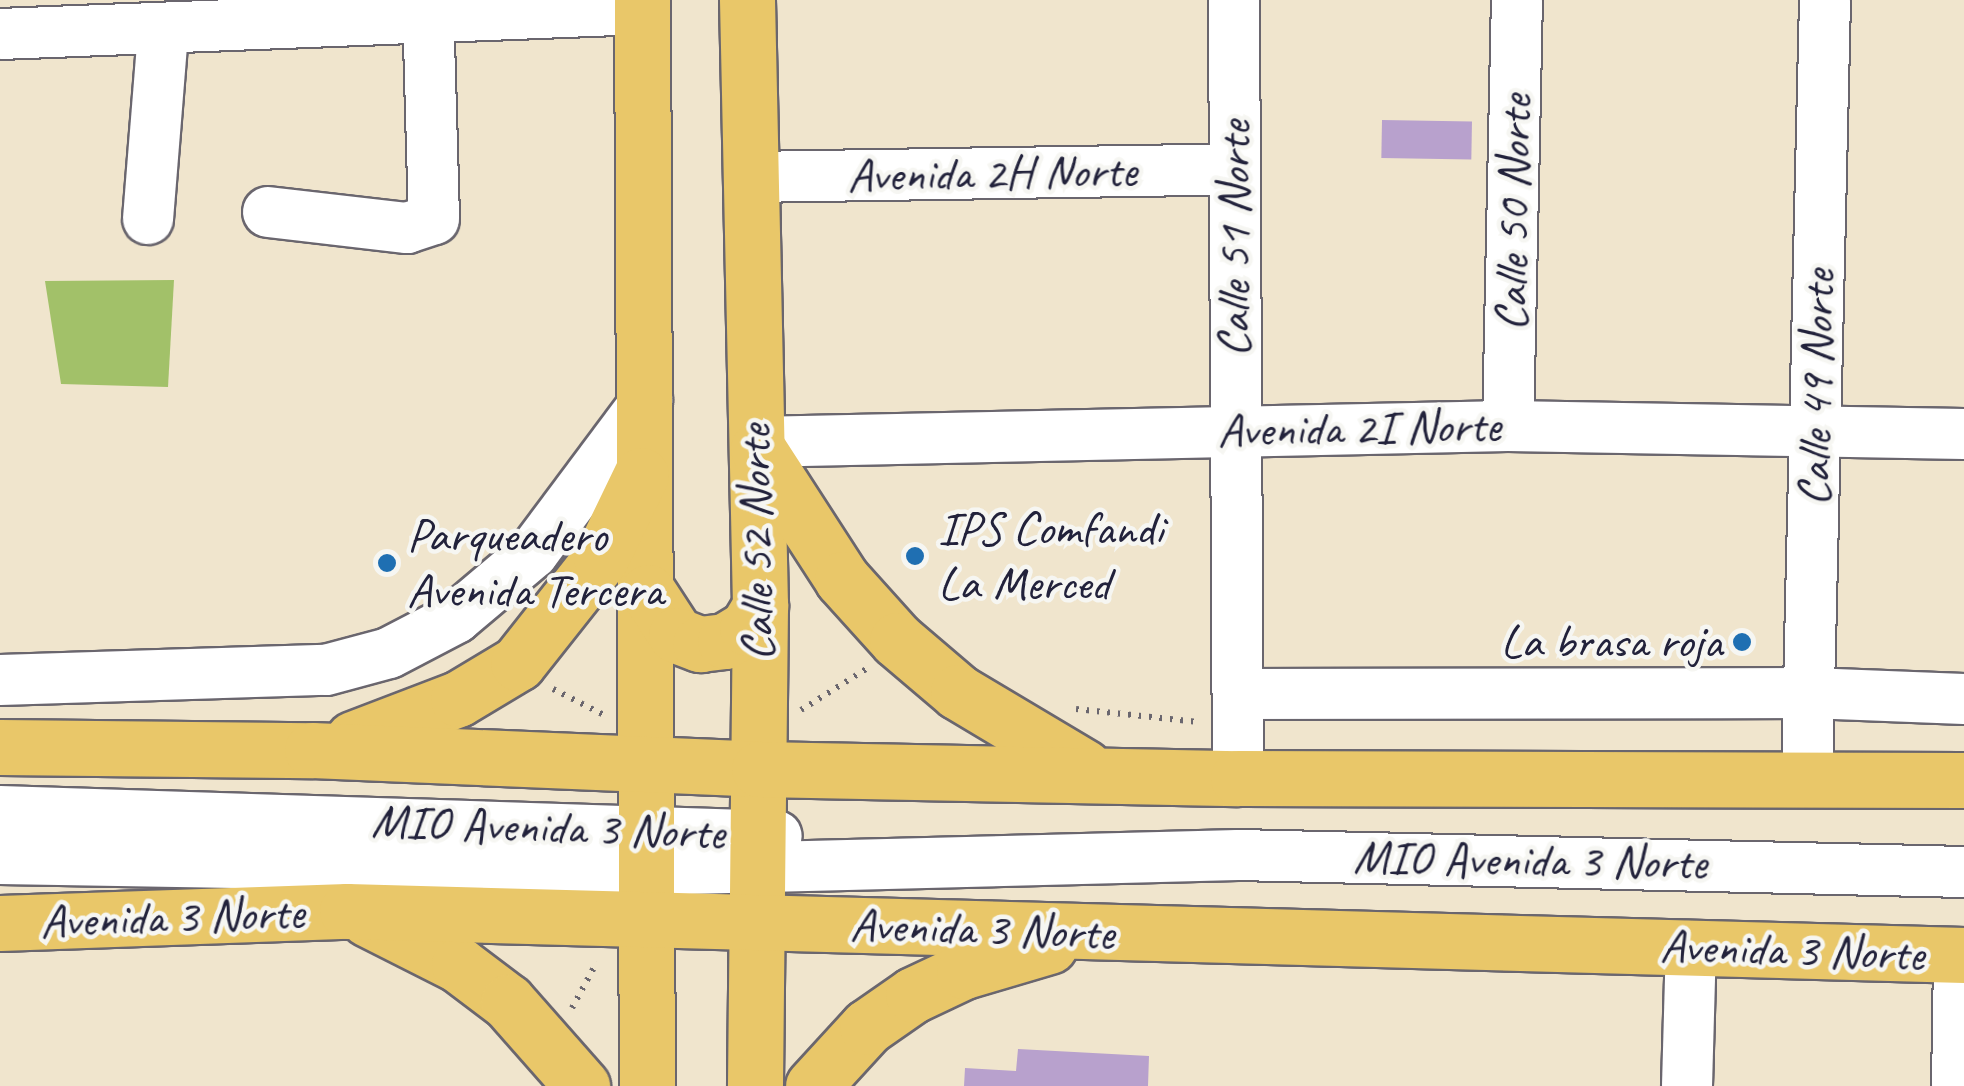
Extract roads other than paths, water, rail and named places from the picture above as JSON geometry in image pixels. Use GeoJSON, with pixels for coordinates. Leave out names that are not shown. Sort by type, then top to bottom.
{"type":"FeatureCollection","features":[{"type":"Feature","properties":{"kind":"main road","name":"Calle 52 Norte"},"geometry":{"type":"LineString","coordinates":[[746,0],[760,606],[760,923],[754,1086]]}},
{"type":"Feature","properties":{"kind":"main road"},"geometry":{"type":"LineString","coordinates":[[642,4],[648,460],[647,1086]]}},
{"type":"Feature","properties":{"kind":"main road"},"geometry":{"type":"LineString","coordinates":[[754,442],[822,553],[897,640],[1024,737],[1096,773]]}},
{"type":"Feature","properties":{"kind":"main road"},"geometry":{"type":"LineString","coordinates":[[312,750],[387,731],[518,663],[601,558],[648,460]]}},
{"type":"Feature","properties":{"kind":"main road"},"geometry":{"type":"LineString","coordinates":[[648,592],[676,635],[700,644],[736,635],[760,606]]}},
{"type":"Feature","properties":{"kind":"main road"},"geometry":{"type":"LineString","coordinates":[[0,747],[312,750],[759,769],[1238,778],[1807,775],[1964,780]]}},
{"type":"Feature","properties":{"kind":"main road","name":"Avenida 3 Norte"},"geometry":{"type":"LineString","coordinates":[[0,923],[347,910],[649,873],[760,923],[1962,956]]}},
{"type":"Feature","properties":{"kind":"main road"},"geometry":{"type":"LineString","coordinates":[[347,910],[458,964],[508,1002],[582,1086]]}},
{"type":"Feature","properties":{"kind":"main road"},"geometry":{"type":"LineString","coordinates":[[813,1086],[867,1027],[913,994],[964,971],[1096,932]]}},
{"type":"Feature","properties":{"kind":"street","name":"Calle 51 Norte"},"geometry":{"type":"LineString","coordinates":[[1234,0],[1232,428],[1238,778]]}},
{"type":"Feature","properties":{"kind":"street","name":"Calle 50 Norte"},"geometry":{"type":"LineString","coordinates":[[1508,426],[1517,0]]}},
{"type":"Feature","properties":{"kind":"street","name":"Calle 49 Norte"},"geometry":{"type":"LineString","coordinates":[[1807,775],[1825,0]]}},
{"type":"Feature","properties":{"kind":"street"},"geometry":{"type":"LineString","coordinates":[[0,34],[164,31],[238,14],[642,4]]}},
{"type":"Feature","properties":{"kind":"street"},"geometry":{"type":"LineString","coordinates":[[268,212],[407,228],[434,219],[428,11]]}},
{"type":"Feature","properties":{"kind":"street"},"geometry":{"type":"LineString","coordinates":[[148,218],[164,31]]}},
{"type":"Feature","properties":{"kind":"street","name":"Avenida 2H Norte"},"geometry":{"type":"LineString","coordinates":[[750,177],[1235,168]]}},
{"type":"Feature","properties":{"kind":"street"},"geometry":{"type":"LineString","coordinates":[[0,680],[326,670],[389,653],[456,618],[532,553],[647,400]]}},
{"type":"Feature","properties":{"kind":"street","name":"Avenida 2I Norte"},"geometry":{"type":"LineString","coordinates":[[754,442],[1232,428],[1508,426],[1815,428],[1964,434]]}},
{"type":"Feature","properties":{"kind":"street"},"geometry":{"type":"LineString","coordinates":[[1238,694],[1809,693],[1964,699]]}},
{"type":"Feature","properties":{"kind":"street","name":"MIO Avenida 3 Norte"},"geometry":{"type":"LineString","coordinates":[[0,811],[649,873]]}},
{"type":"Feature","properties":{"kind":"street","name":"MIO Avenida 3 Norte"},"geometry":{"type":"LineString","coordinates":[[0,859],[649,873],[760,850],[1964,872]]}},
{"type":"Feature","properties":{"kind":"street"},"geometry":{"type":"LineString","coordinates":[[1687,1086],[1691,946]]}},
{"type":"Feature","properties":{"kind":"street"},"geometry":{"type":"LineString","coordinates":[[1956,1086],[1962,956]]}},
{"type":"Feature","properties":{"kind":"place","name":"IPS Comfandi La Merced"},"geometry":{"type":"Point","coordinates":[915,556]}},
{"type":"Feature","properties":{"kind":"place","name":"Parqueadero Avenida Tercera"},"geometry":{"type":"Point","coordinates":[387,563]}},
{"type":"Feature","properties":{"kind":"place","name":"La brasa roja"},"geometry":{"type":"Point","coordinates":[1742,642]}}]}
